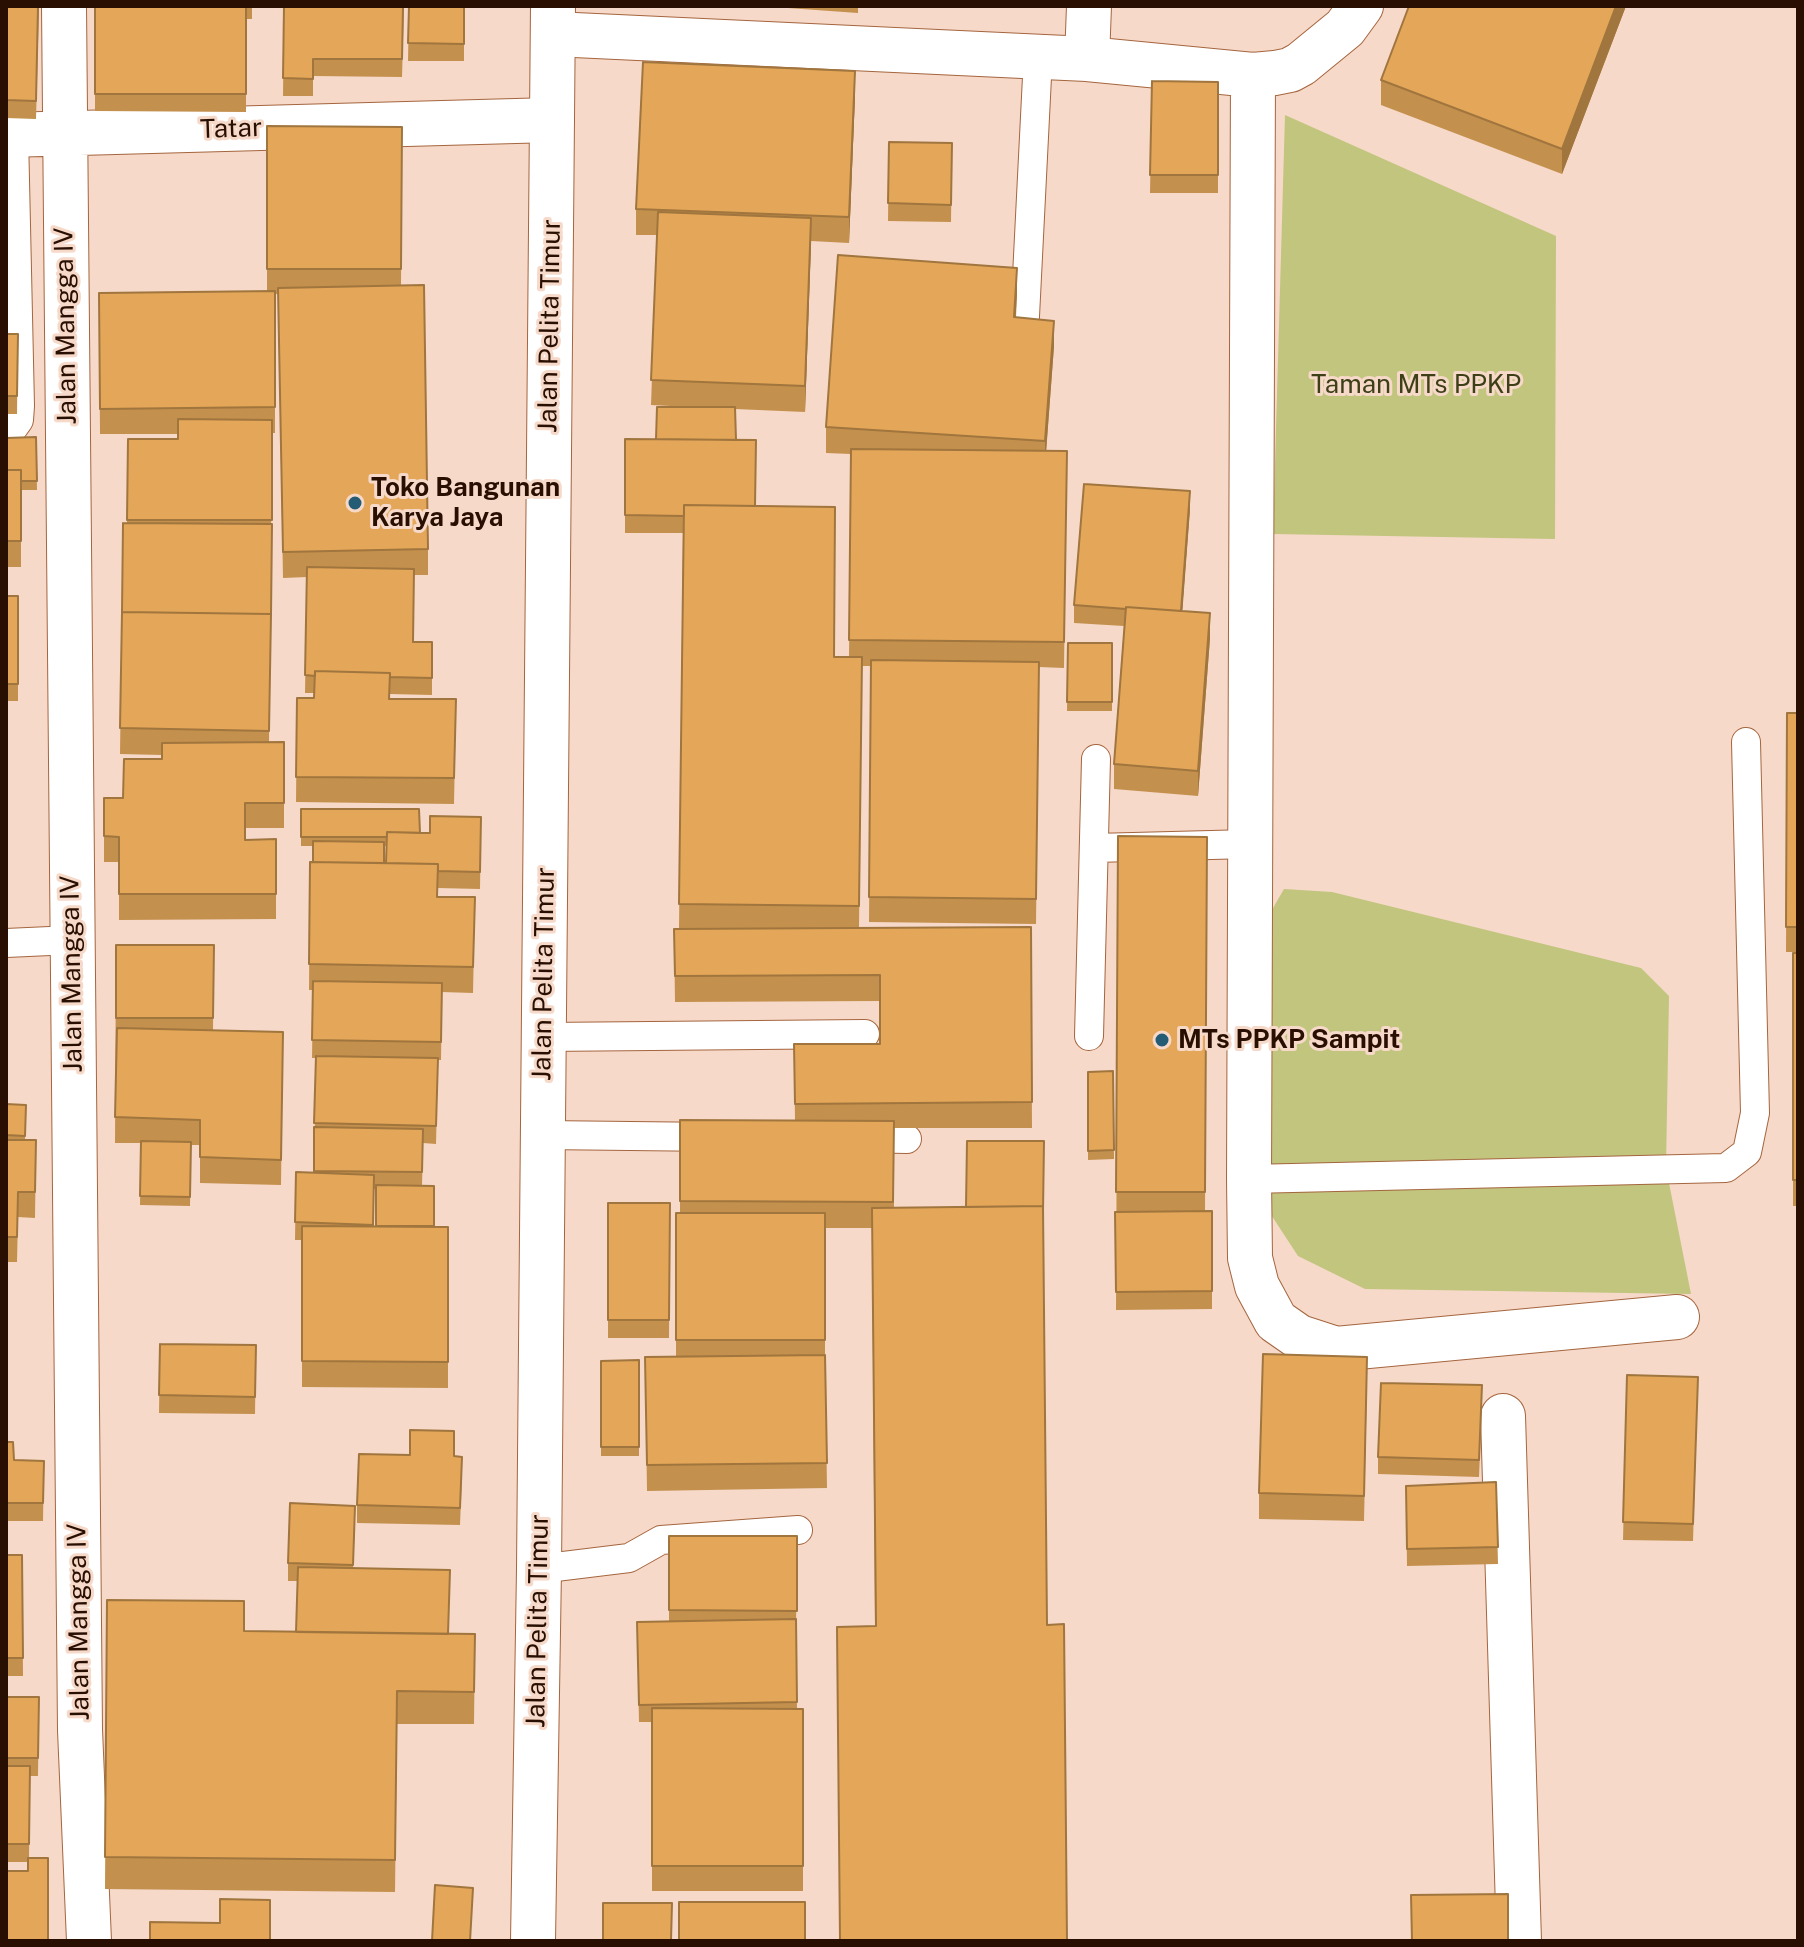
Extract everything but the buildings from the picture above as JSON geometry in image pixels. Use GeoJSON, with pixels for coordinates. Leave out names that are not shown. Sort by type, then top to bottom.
{"type":"FeatureCollection","features":[{"type":"Feature","properties":{"kind":"street","name":"Jalan Mangga IV"},"geometry":{"type":"LineString","coordinates":[[64,6],[80,1730],[89,1941]]}},
{"type":"Feature","properties":{"kind":"street"},"geometry":{"type":"LineString","coordinates":[[1087,59],[1089,6]]}},
{"type":"Feature","properties":{"kind":"street"},"geometry":{"type":"LineString","coordinates":[[553,20],[1087,59],[1253,75],[1290,70],[1301,64],[1345,28],[1361,6]]}},
{"type":"Feature","properties":{"kind":"street","name":"Jalan Pelita Timur"},"geometry":{"type":"LineString","coordinates":[[533,1941],[553,20]]}},
{"type":"Feature","properties":{"kind":"street"},"geometry":{"type":"LineString","coordinates":[[1253,75],[1249,1179],[1250,1258],[1257,1286],[1276,1321],[1299,1337],[1336,1349],[1677,1317]]}},
{"type":"Feature","properties":{"kind":"street","name":"Tatar"},"geometry":{"type":"LineString","coordinates":[[10,135],[552,120]]}},
{"type":"Feature","properties":{"kind":"street"},"geometry":{"type":"LineString","coordinates":[[1503,1416],[1519,1941]]}},
{"type":"Feature","properties":{"kind":"lane"},"geometry":{"type":"LineString","coordinates":[[1024,336],[1038,57]]}},
{"type":"Feature","properties":{"kind":"lane"},"geometry":{"type":"LineString","coordinates":[[6,433],[19,420],[20,406],[10,135]]}},
{"type":"Feature","properties":{"kind":"lane"},"geometry":{"type":"LineString","coordinates":[[1249,1179],[1726,1168],[1747,1152],[1755,1113],[1746,742]]}},
{"type":"Feature","properties":{"kind":"lane"},"geometry":{"type":"LineString","coordinates":[[1089,1036],[1096,759]]}},
{"type":"Feature","properties":{"kind":"lane"},"geometry":{"type":"LineString","coordinates":[[1094,848],[1250,844]]}},
{"type":"Feature","properties":{"kind":"lane"},"geometry":{"type":"LineString","coordinates":[[6,943],[72,940]]}},
{"type":"Feature","properties":{"kind":"lane"},"geometry":{"type":"LineString","coordinates":[[544,1037],[865,1034]]}},
{"type":"Feature","properties":{"kind":"lane"},"geometry":{"type":"LineString","coordinates":[[543,1135],[749,1137]]}},
{"type":"Feature","properties":{"kind":"lane"},"geometry":{"type":"LineString","coordinates":[[828,1138],[907,1139]]}},
{"type":"Feature","properties":{"kind":"lane"},"geometry":{"type":"LineString","coordinates":[[539,1569],[629,1558],[661,1540],[798,1530]]}},
{"type":"Feature","properties":{"kind":"green space","name":"Taman MTs PPKP"},"geometry":{"type":"Polygon","coordinates":[[[1285,115],[1556,236],[1555,539],[1273,534],[1285,115]]]}},
{"type":"Feature","properties":{"kind":"green space"},"geometry":{"type":"Polygon","coordinates":[[[1284,889],[1332,892],[1641,968],[1669,996],[1666,1168],[1691,1294],[1365,1289],[1298,1256],[1266,1207],[1258,934],[1284,889]]]}},
{"type":"Feature","properties":{"kind":"place","name":"Toko Bangunan Karya Jaya"},"geometry":{"type":"Point","coordinates":[355,503]}},
{"type":"Feature","properties":{"kind":"place","name":"MTs PPKP Sampit"},"geometry":{"type":"Point","coordinates":[1162,1040]}}]}
